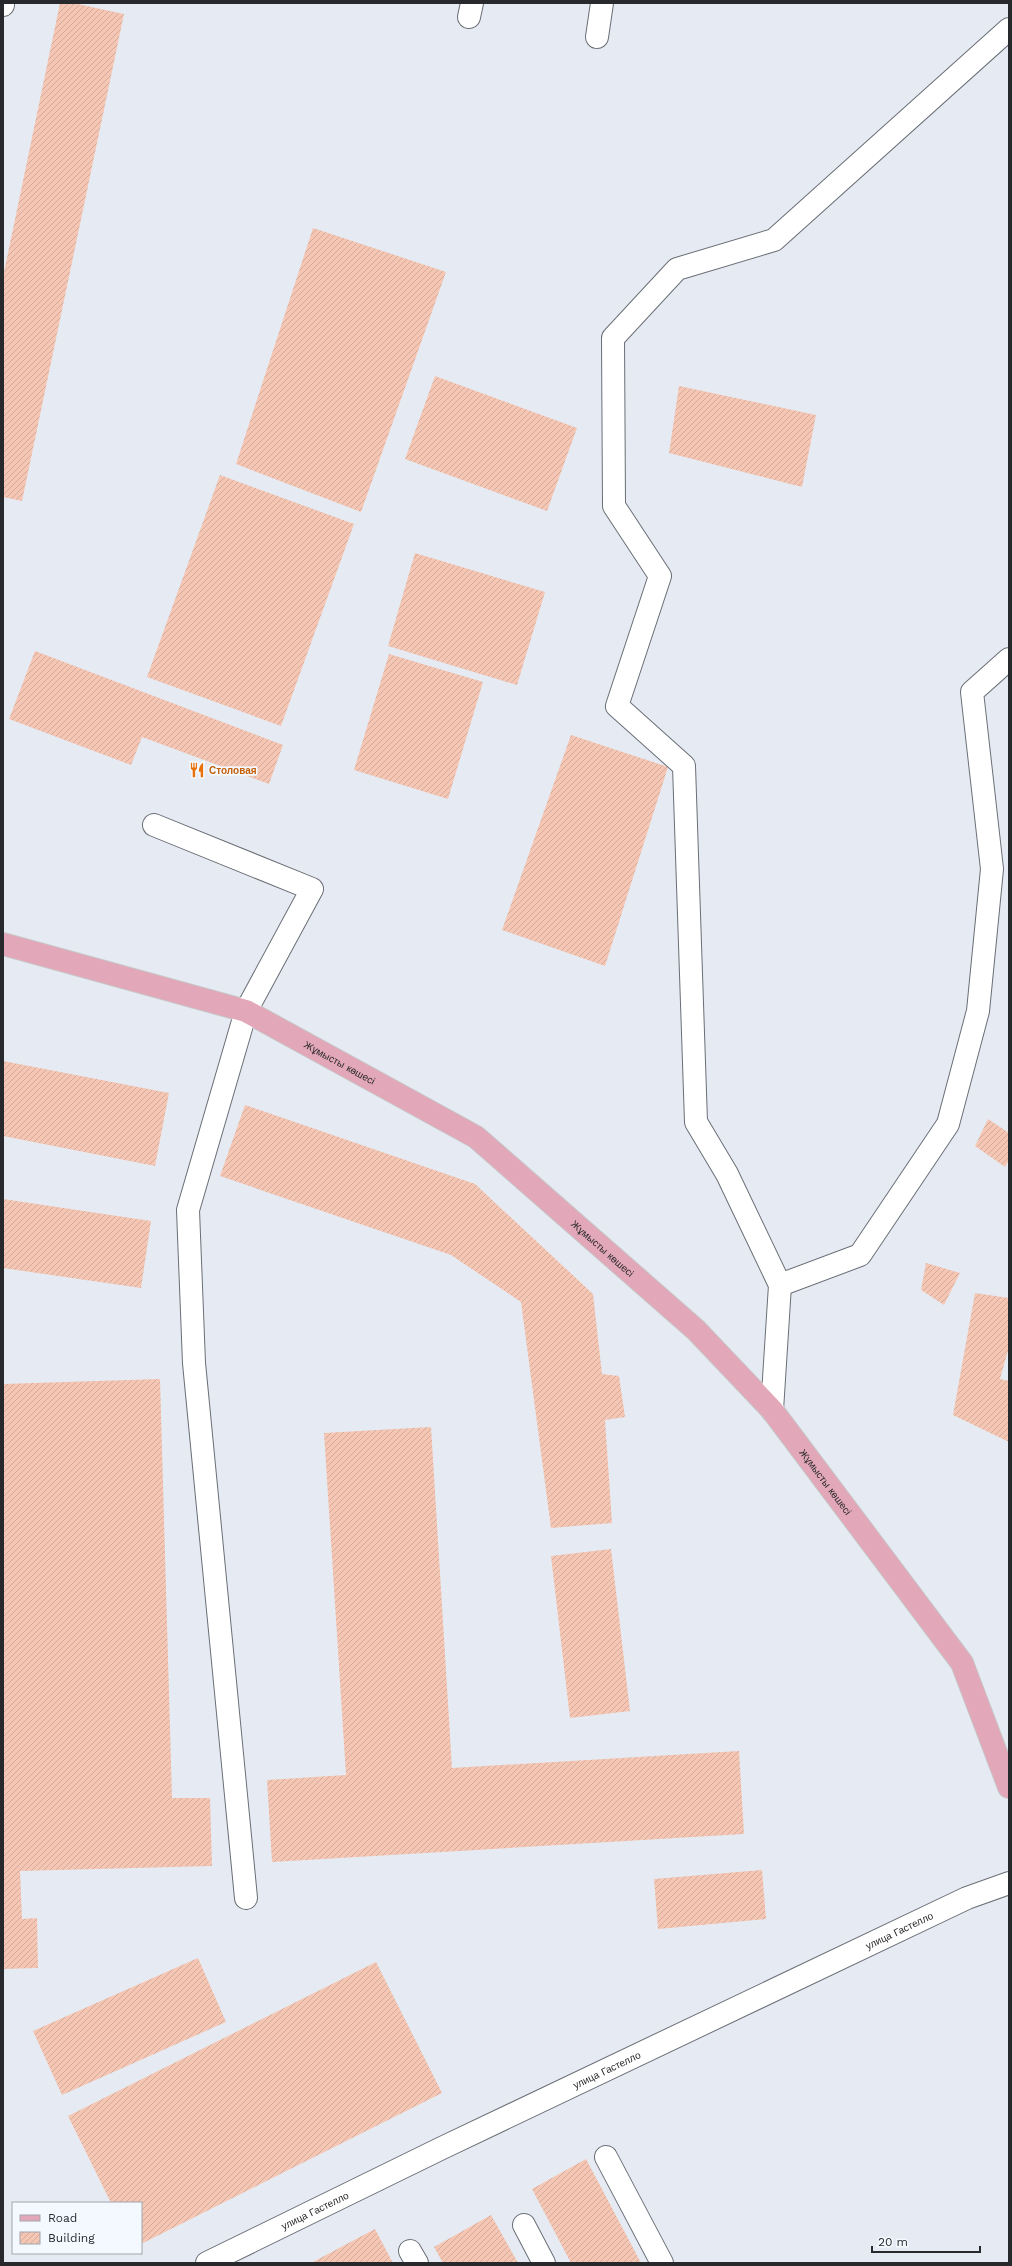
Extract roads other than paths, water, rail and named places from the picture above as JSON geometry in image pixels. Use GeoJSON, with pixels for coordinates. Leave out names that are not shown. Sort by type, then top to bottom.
{"type":"FeatureCollection","features":[{"type":"Feature","properties":{"kind":"main road","name":"Жұмысты көшесі"},"geometry":{"type":"LineString","coordinates":[[3,944],[246,1011],[476,1136],[696,1330],[772,1410],[962,1663],[1009,1787]]}},
{"type":"Feature","properties":{"kind":"street"},"geometry":{"type":"LineString","coordinates":[[597,37],[602,3]]}},
{"type":"Feature","properties":{"kind":"street"},"geometry":{"type":"LineString","coordinates":[[772,1410],[780,1285],[727,1174],[696,1122],[684,766],[617,706],[660,576],[614,506],[613,338],[677,269],[774,240],[1009,29]]}},
{"type":"Feature","properties":{"kind":"street"},"geometry":{"type":"LineString","coordinates":[[780,1285],[860,1255],[948,1124],[978,1011],[992,870],[972,692],[1009,659]]}},
{"type":"Feature","properties":{"kind":"street"},"geometry":{"type":"LineString","coordinates":[[154,825],[312,889],[246,1011],[188,1210],[194,1363],[246,1898]]}},
{"type":"Feature","properties":{"kind":"street","name":"улица Гастелло"},"geometry":{"type":"LineString","coordinates":[[207,2263],[442,2148],[945,1908],[1009,1883]]}},
{"type":"Feature","properties":{"kind":"street"},"geometry":{"type":"LineString","coordinates":[[606,2157],[662,2263]]}},
{"type":"Feature","properties":{"kind":"street"},"geometry":{"type":"LineString","coordinates":[[524,2225],[544,2263]]}},
{"type":"Feature","properties":{"kind":"place","name":"Столовая"},"geometry":{"type":"Point","coordinates":[197,770]}}]}
